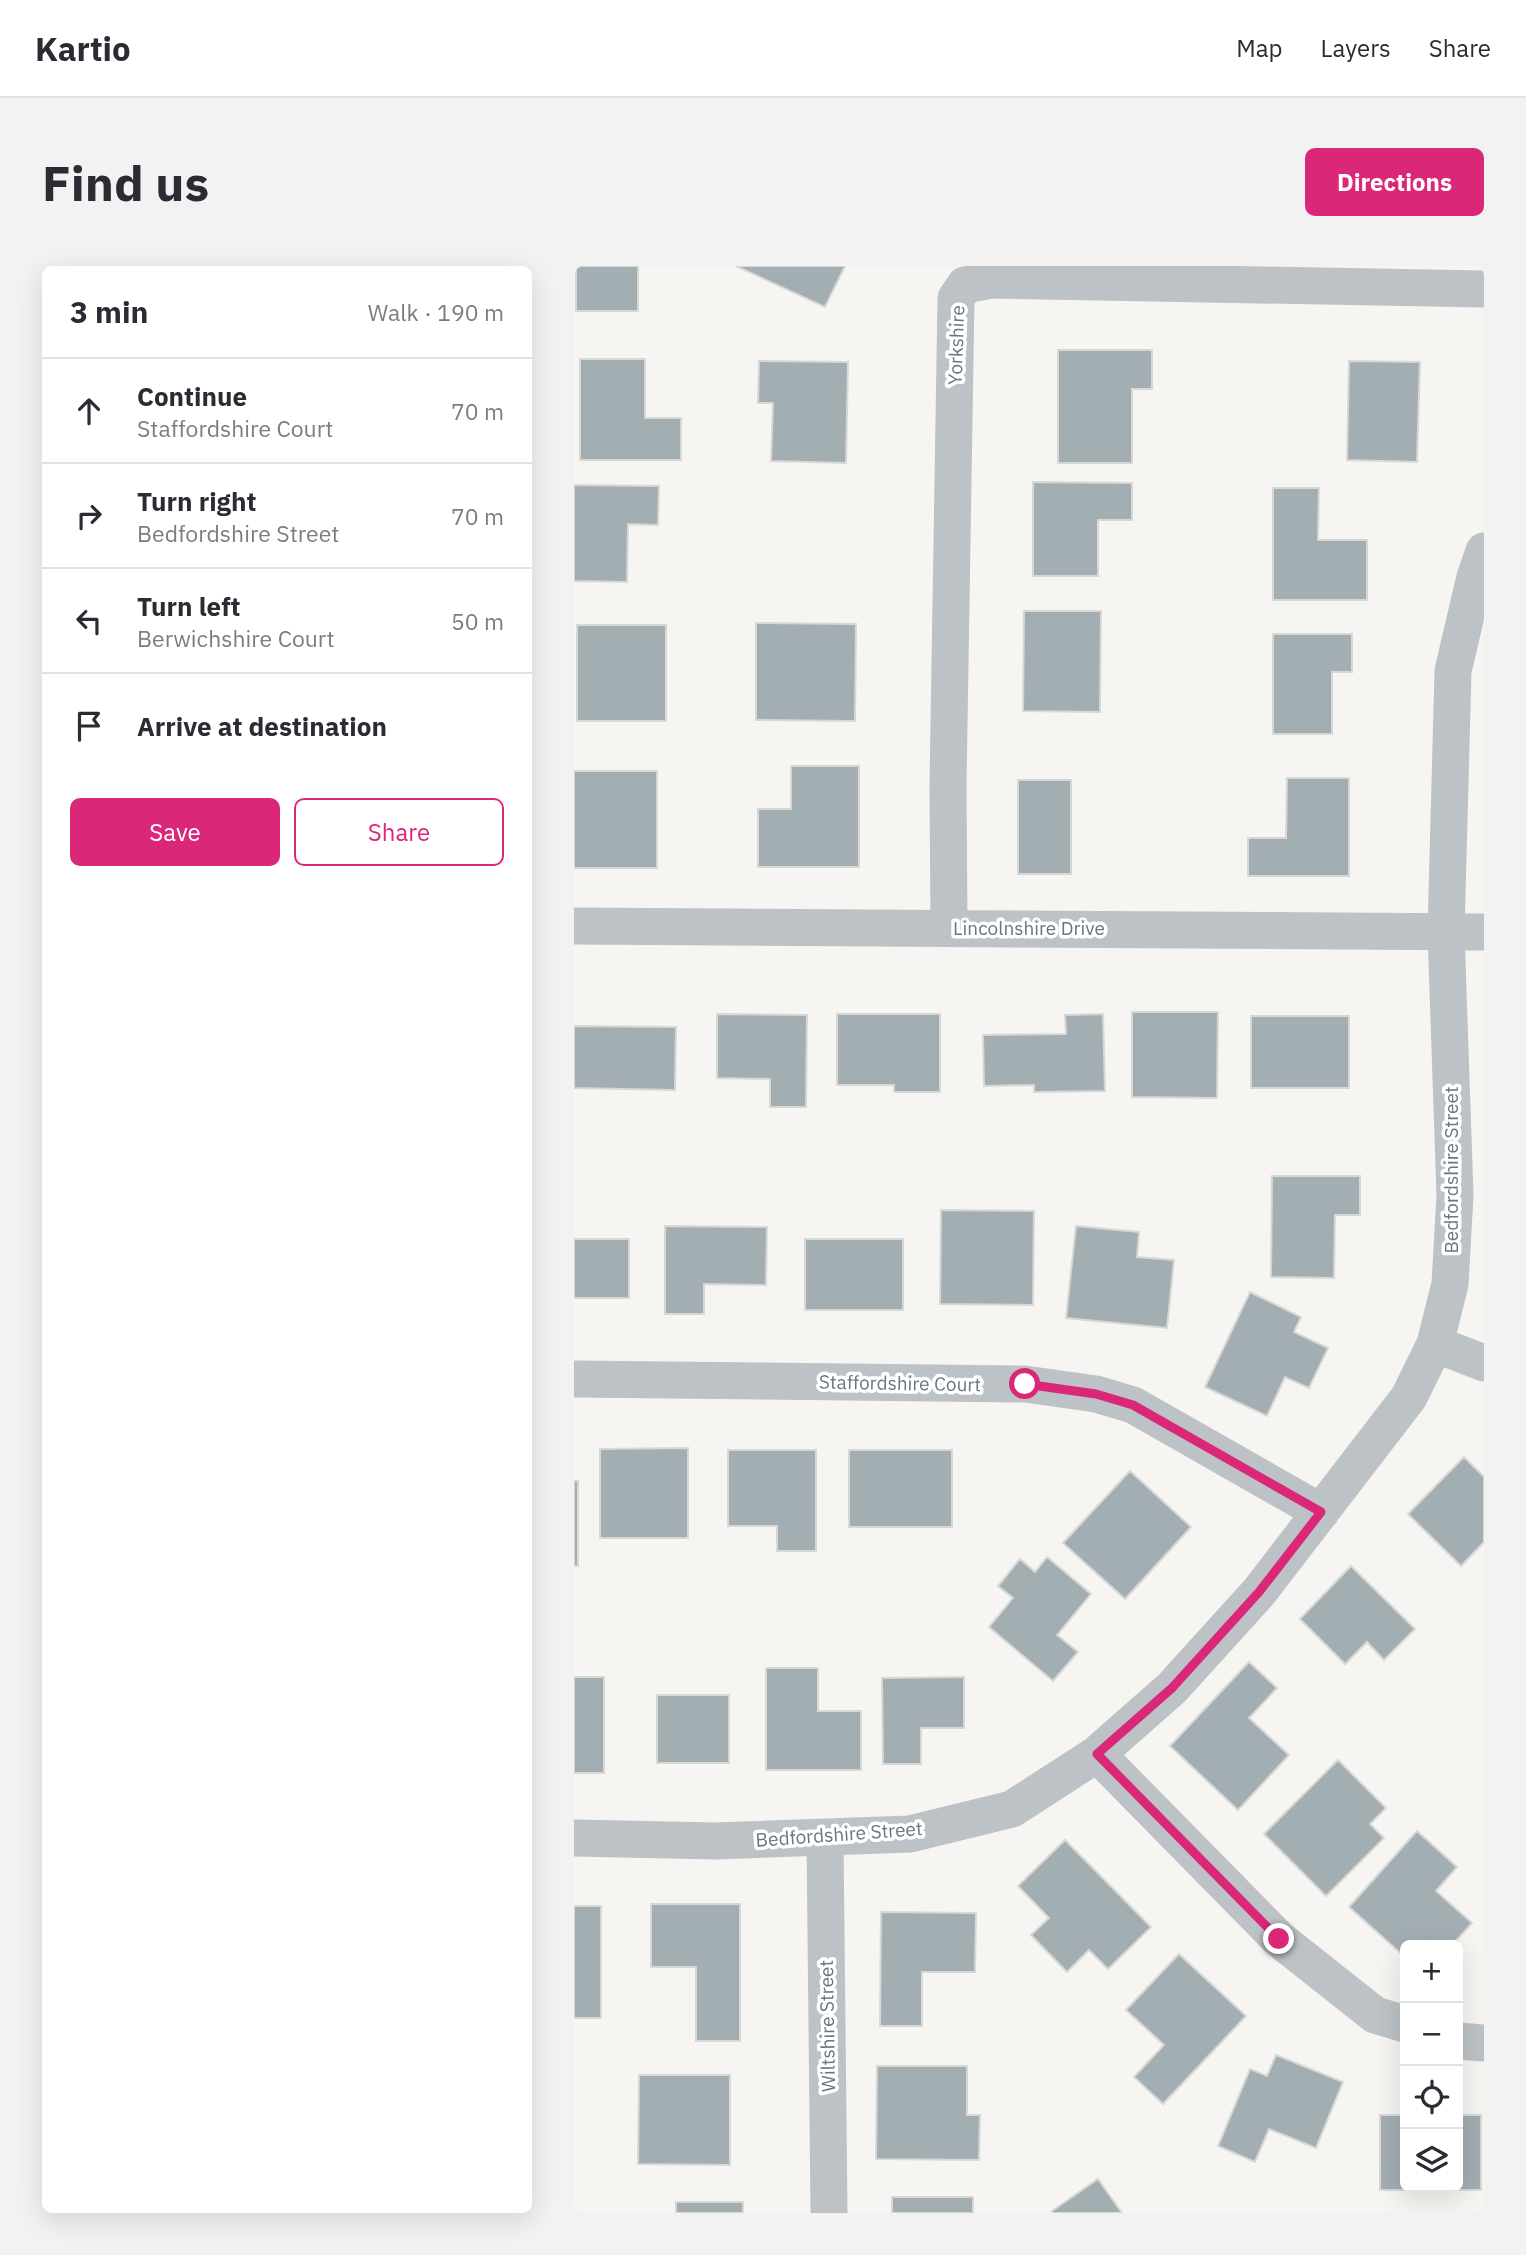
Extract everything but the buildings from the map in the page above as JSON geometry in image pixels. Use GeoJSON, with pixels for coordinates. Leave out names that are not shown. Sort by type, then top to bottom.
{"type":"FeatureCollection","features":[{"type":"Feature","properties":{"kind":"street","name":"Yorkshire"},"geometry":{"type":"LineString","coordinates":[[949,927],[948,786],[956,298],[965,285],[991,280],[1484,289]]}},
{"type":"Feature","properties":{"kind":"street","name":"Bedfordshire Street"},"geometry":{"type":"LineString","coordinates":[[574,1838],[716,1841],[910,1834],[1012,1809],[1097,1754],[1172,1688],[1259,1592],[1409,1397],[1435,1344],[1450,1284],[1455,1195],[1446,932],[1453,671],[1475,577],[1484,551]]}},
{"type":"Feature","properties":{"kind":"street","name":"Lincolnshire Drive"},"geometry":{"type":"LineString","coordinates":[[574,926],[1484,932]]}},
{"type":"Feature","properties":{"kind":"street"},"geometry":{"type":"LineString","coordinates":[[1435,1344],[1484,1363]]}},
{"type":"Feature","properties":{"kind":"street","name":"Staffordshire Court"},"geometry":{"type":"LineString","coordinates":[[574,1379],[1025,1384],[1096,1394],[1133,1405],[1321,1512]]}},
{"type":"Feature","properties":{"kind":"street"},"geometry":{"type":"LineString","coordinates":[[1097,1754],[1279,1939],[1376,2015],[1400,2023]]}},
{"type":"Feature","properties":{"kind":"street","name":"Wiltshire Street"},"geometry":{"type":"LineString","coordinates":[[825,1838],[829,2213]]}},
{"type":"Feature","properties":{"kind":"street"},"geometry":{"type":"LineString","coordinates":[[1463,2041],[1484,2043]]}},
{"type":"Feature","properties":{"kind":"route"},"geometry":{"type":"LineString","coordinates":[[1025,1384],[1096,1394],[1133,1405],[1321,1512],[1259,1592],[1172,1688],[1097,1754],[1279,1939]]}}]}
